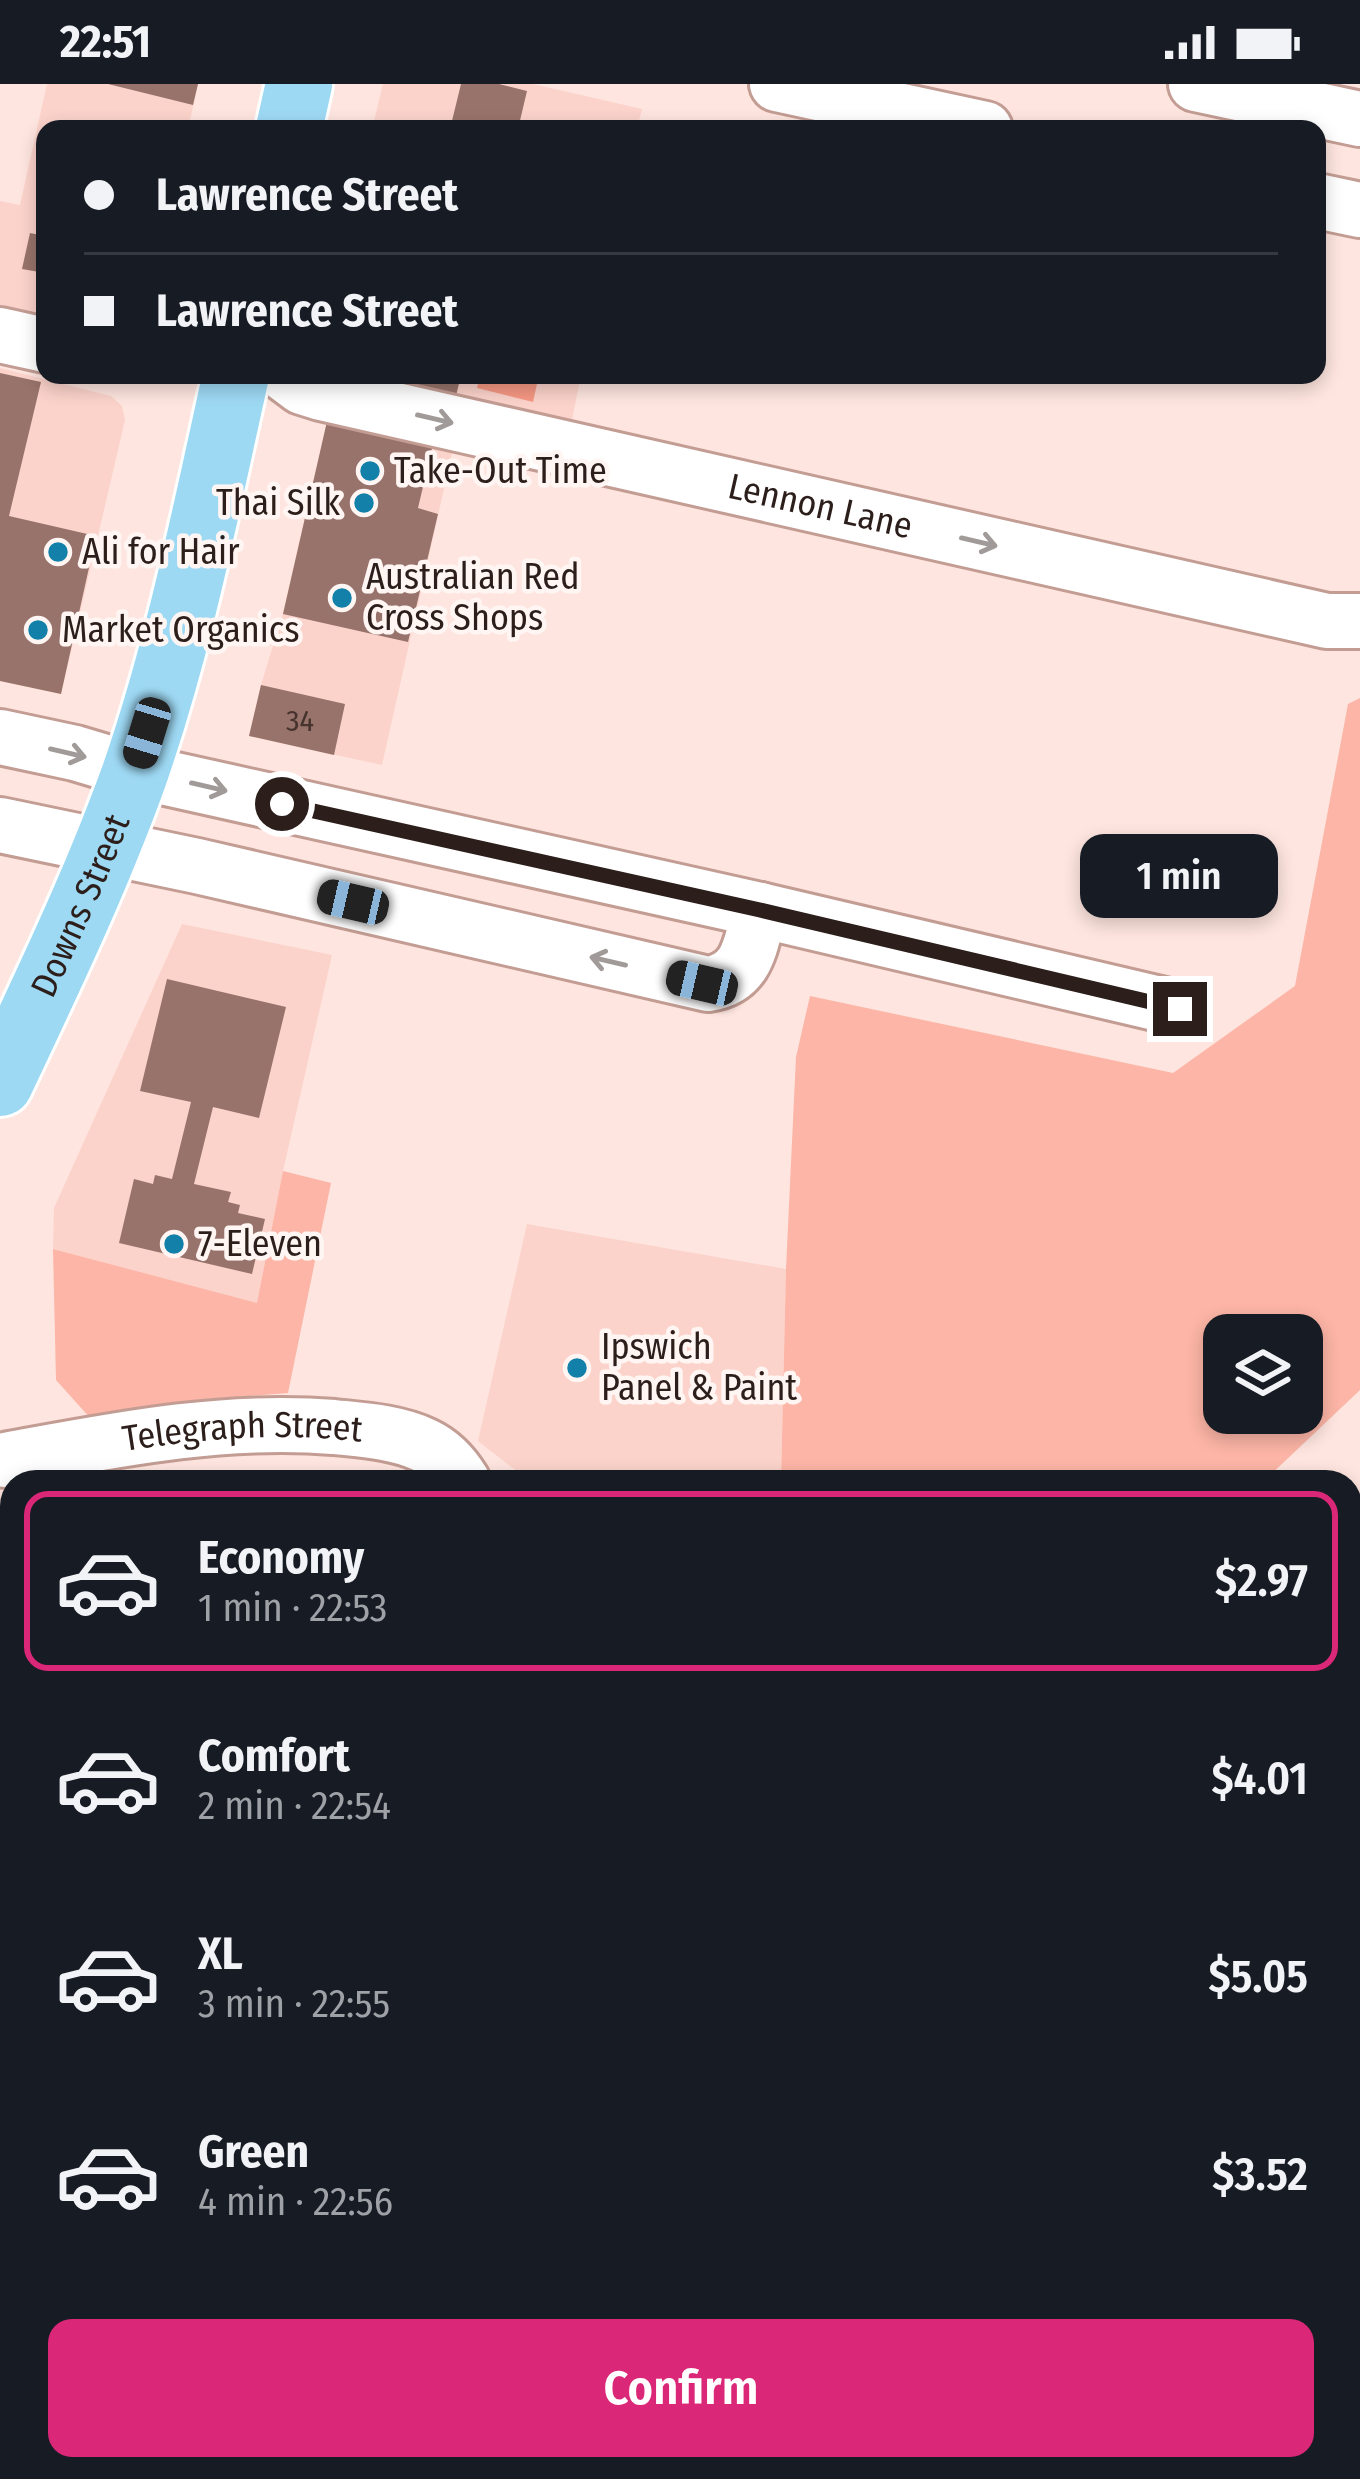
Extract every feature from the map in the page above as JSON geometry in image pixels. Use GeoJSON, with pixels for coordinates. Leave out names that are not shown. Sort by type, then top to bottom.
{"type":"FeatureCollection","features":[{"type":"Feature","properties":{"kind":"main road"},"geometry":{"type":"LineString","coordinates":[[291,120],[299,84]]}},
{"type":"Feature","properties":{"kind":"main road","name":"Downs Street"},"geometry":{"type":"LineString","coordinates":[[0,1083],[106,848],[135,771],[177,635],[238,384]]}},
{"type":"Feature","properties":{"kind":"street"},"geometry":{"type":"LineString","coordinates":[[777,84],[943,120]]}},
{"type":"Feature","properties":{"kind":"street"},"geometry":{"type":"LineString","coordinates":[[1196,84],[1360,119]]}},
{"type":"Feature","properties":{"kind":"street"},"geometry":{"type":"LineString","coordinates":[[1326,203],[1360,210]]}},
{"type":"Feature","properties":{"kind":"street"},"geometry":{"type":"LineString","coordinates":[[0,335],[36,343]]}},
{"type":"Feature","properties":{"kind":"street","name":"Lennon Lane"},"geometry":{"type":"LineString","coordinates":[[285,384],[1327,621],[1360,621]]}},
{"type":"Feature","properties":{"kind":"street"},"geometry":{"type":"LineString","coordinates":[[0,737],[1180,1009]]}},
{"type":"Feature","properties":{"kind":"street"},"geometry":{"type":"LineString","coordinates":[[266,882],[249,860],[247,834],[259,817],[282,804]]}},
{"type":"Feature","properties":{"kind":"street"},"geometry":{"type":"LineString","coordinates":[[0,825],[708,984],[736,973],[748,952],[760,910]]}},
{"type":"Feature","properties":{"kind":"street","name":"Telegraph Street"},"geometry":{"type":"LineString","coordinates":[[6,1467],[185,1429],[274,1424],[386,1434],[424,1445],[456,1470]]}},
{"type":"Feature","properties":{"kind":"shaded area"},"geometry":{"type":"Polygon","coordinates":[[[47,84],[198,84],[190,120],[39,120],[47,84]]]}},
{"type":"Feature","properties":{"kind":"shaded area"},"geometry":{"type":"Polygon","coordinates":[[[383,84],[533,84],[642,109],[639,120],[374,120],[383,84]]]}},
{"type":"Feature","properties":{"kind":"shaded area"},"geometry":{"type":"Polygon","coordinates":[[[36,133],[36,313],[0,306],[0,201],[20,205],[36,133]]]}},
{"type":"Feature","properties":{"kind":"shaded area"},"geometry":{"type":"Polygon","coordinates":[[[0,368],[36,377],[36,384],[63,384],[111,396],[122,406],[125,420],[61,694],[0,681],[0,368]]]}},
{"type":"Feature","properties":{"kind":"shaded area"},"geometry":{"type":"Polygon","coordinates":[[[364,384],[579,384],[570,430],[364,384]]]}},
{"type":"Feature","properties":{"kind":"shaded area"},"geometry":{"type":"Polygon","coordinates":[[[478,384],[537,384],[533,402],[477,388],[478,384]]]}},
{"type":"Feature","properties":{"kind":"shaded area"},"geometry":{"type":"Polygon","coordinates":[[[328,417],[454,444],[382,765],[249,736],[328,417]]]}},
{"type":"Feature","properties":{"kind":"shaded area"},"geometry":{"type":"Polygon","coordinates":[[[1360,698],[1360,1390],[1323,1425],[1323,1314],[1203,1314],[1203,1434],[1314,1434],[1276,1470],[781,1470],[796,1057],[810,996],[1173,1073],[1295,986],[1348,704],[1360,698]]]}},
{"type":"Feature","properties":{"kind":"shaded area"},"geometry":{"type":"Polygon","coordinates":[[[182,924],[332,955],[257,1304],[53,1249],[54,1208],[182,924]]]}},
{"type":"Feature","properties":{"kind":"shaded area"},"geometry":{"type":"Polygon","coordinates":[[[283,1171],[331,1183],[288,1393],[199,1400],[91,1419],[56,1380],[53,1249],[257,1303],[283,1171]]]}},
{"type":"Feature","properties":{"kind":"shaded area"},"geometry":{"type":"Polygon","coordinates":[[[527,1224],[786,1269],[781,1470],[515,1470],[478,1441],[527,1224]]]}},
{"type":"Feature","properties":{"kind":"building"},"geometry":{"type":"Polygon","coordinates":[[[108,84],[198,84],[193,105],[108,84]]]}},
{"type":"Feature","properties":{"kind":"building"},"geometry":{"type":"Polygon","coordinates":[[[461,84],[499,84],[527,91],[520,120],[452,120],[461,84]]]}},
{"type":"Feature","properties":{"kind":"building"},"geometry":{"type":"Polygon","coordinates":[[[30,233],[36,234],[36,271],[22,269],[30,233]]]}},
{"type":"Feature","properties":{"kind":"building"},"geometry":{"type":"Polygon","coordinates":[[[0,373],[41,384],[9,516],[96,536],[61,694],[0,681],[0,373]]]}},
{"type":"Feature","properties":{"kind":"building"},"geometry":{"type":"Polygon","coordinates":[[[411,384],[459,384],[456,396],[411,384]]]}},
{"type":"Feature","properties":{"kind":"building"},"geometry":{"type":"Polygon","coordinates":[[[328,417],[434,440],[418,508],[438,514],[408,642],[283,614],[328,417]]]}},
{"type":"Feature","properties":{"kind":"building"},"geometry":{"type":"Polygon","coordinates":[[[261,685],[345,704],[334,755],[249,736],[261,685]]]}},
{"type":"Feature","properties":{"kind":"building"},"geometry":{"type":"Polygon","coordinates":[[[167,979],[286,1007],[259,1118],[213,1107],[194,1184],[231,1192],[228,1202],[240,1205],[238,1213],[265,1219],[252,1274],[119,1243],[134,1179],[153,1184],[155,1175],[172,1179],[191,1102],[140,1091],[167,979]]]}},
{"type":"Feature","properties":{"kind":"place","name":"Take-Out Time"},"geometry":{"type":"Point","coordinates":[370,471]}},
{"type":"Feature","properties":{"kind":"place","name":"Thai Silk"},"geometry":{"type":"Point","coordinates":[364,503]}},
{"type":"Feature","properties":{"kind":"place","name":"Ali for Hair"},"geometry":{"type":"Point","coordinates":[58,552]}},
{"type":"Feature","properties":{"kind":"place","name":"Australian Red Cross Shops"},"geometry":{"type":"Point","coordinates":[342,598]}},
{"type":"Feature","properties":{"kind":"place","name":"Market Organics"},"geometry":{"type":"Point","coordinates":[38,630]}},
{"type":"Feature","properties":{"kind":"place","name":"7-Eleven"},"geometry":{"type":"Point","coordinates":[174,1244]}},
{"type":"Feature","properties":{"kind":"place","name":"Ipswich Panel & Paint"},"geometry":{"type":"Point","coordinates":[577,1368]}},
{"type":"Feature","properties":{"kind":"route"},"geometry":{"type":"LineString","coordinates":[[282,804],[1180,1009]]}}]}
